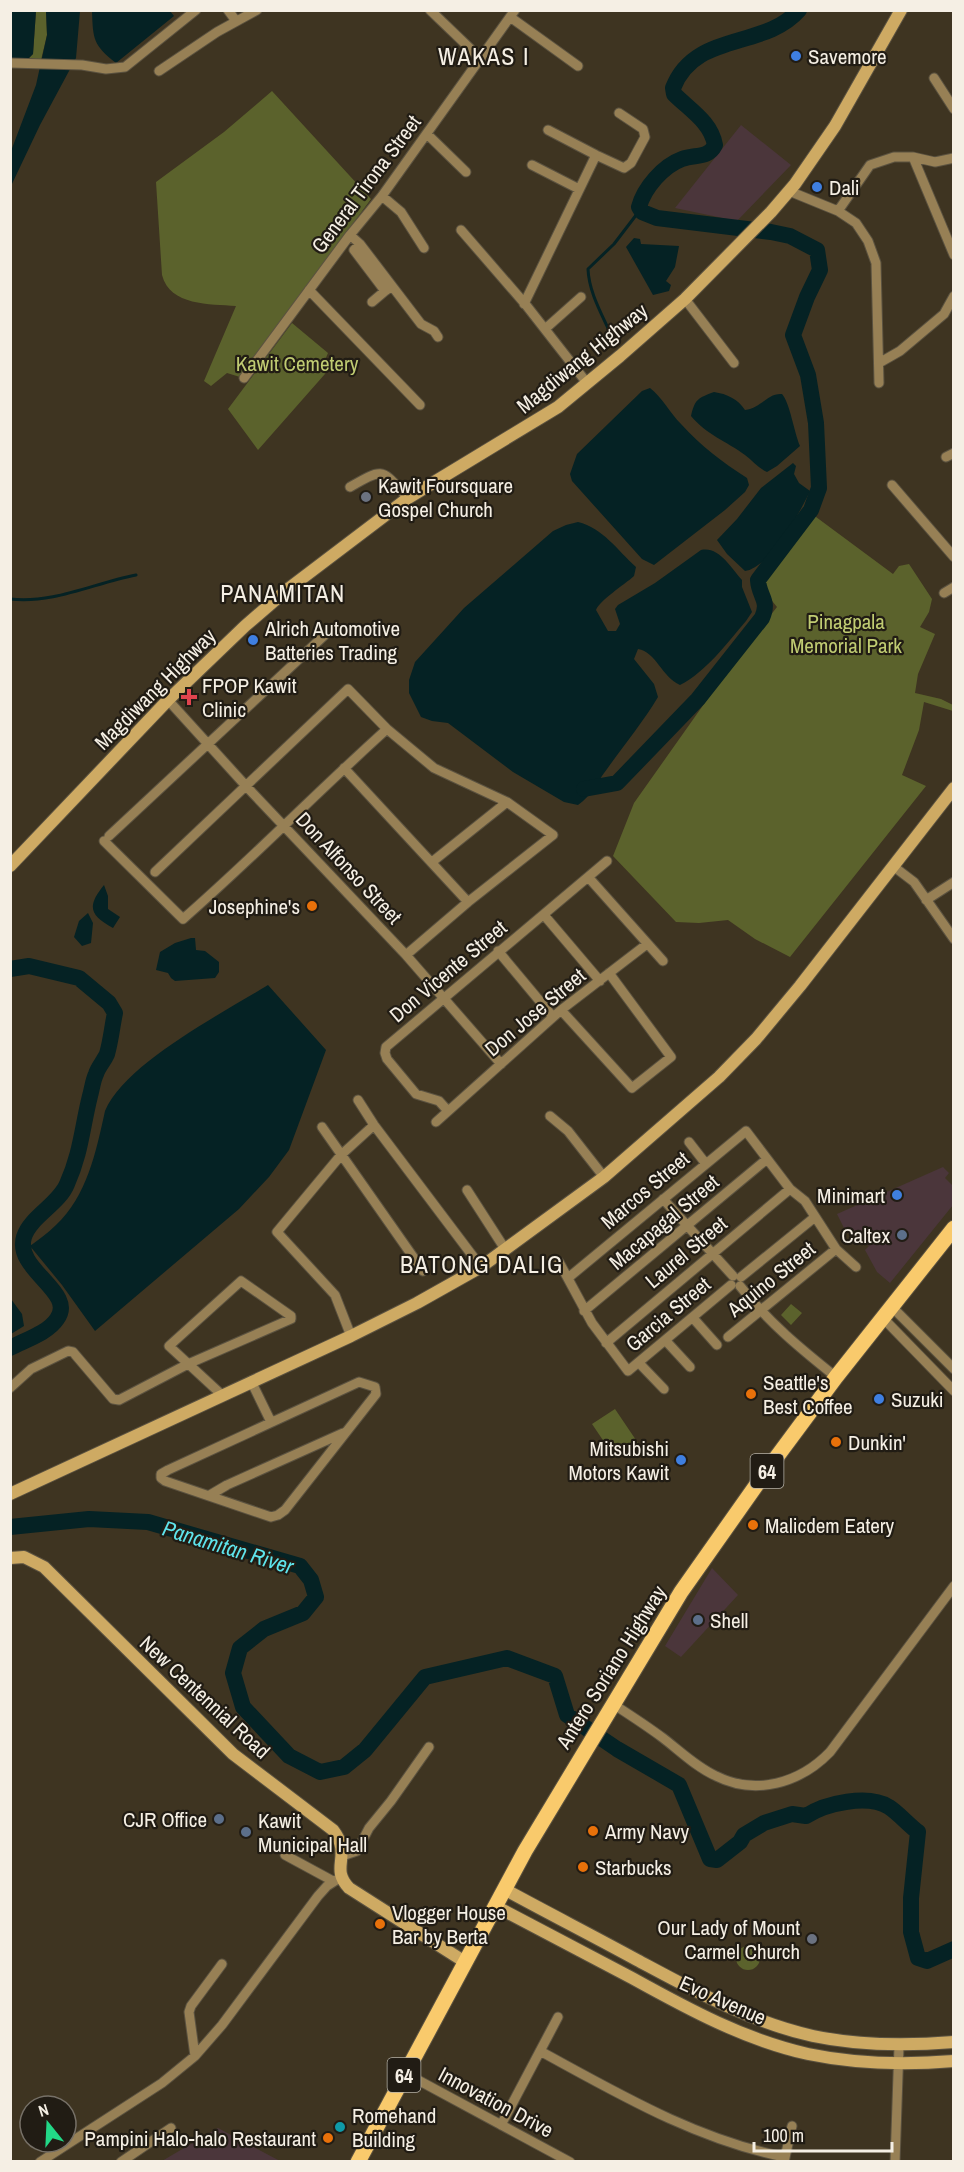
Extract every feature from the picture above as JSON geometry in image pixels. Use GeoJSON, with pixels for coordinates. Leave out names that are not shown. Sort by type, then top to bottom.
{"type":"FeatureCollection","features":[{"type":"Feature","properties":{"kind":"main road","name":"Antero Soriano Highway"},"geometry":{"type":"LineString","coordinates":[[358,2162],[504,1889],[586,1747],[681,1592],[836,1377],[954,1228]]}},
{"type":"Feature","properties":{"kind":"street"},"geometry":{"type":"LineString","coordinates":[[10,63],[82,65],[106,69],[125,67],[196,10]]}},
{"type":"Feature","properties":{"kind":"street"},"geometry":{"type":"LineString","coordinates":[[228,10],[236,21]]}},
{"type":"Feature","properties":{"kind":"street"},"geometry":{"type":"LineString","coordinates":[[159,71],[257,10]]}},
{"type":"Feature","properties":{"kind":"street"},"geometry":{"type":"LineString","coordinates":[[430,10],[481,59]]}},
{"type":"Feature","properties":{"kind":"street","name":"Magdiwang Highway"},"geometry":{"type":"LineString","coordinates":[[10,866],[168,700],[245,626],[288,589],[408,498],[537,422],[587,383],[685,298],[759,225],[789,191],[835,126],[901,10]]}},
{"type":"Feature","properties":{"kind":"street"},"geometry":{"type":"LineString","coordinates":[[513,14],[578,66]]}},
{"type":"Feature","properties":{"kind":"street","name":"General Tirona Street"},"geometry":{"type":"LineString","coordinates":[[243,378],[382,196],[513,14]]}},
{"type":"Feature","properties":{"kind":"street"},"geometry":{"type":"LineString","coordinates":[[934,78],[954,109]]}},
{"type":"Feature","properties":{"kind":"street"},"geometry":{"type":"LineString","coordinates":[[548,130],[624,168],[631,163],[645,137],[645,132],[619,112]]}},
{"type":"Feature","properties":{"kind":"street"},"geometry":{"type":"LineString","coordinates":[[427,134],[466,172]]}},
{"type":"Feature","properties":{"kind":"street"},"geometry":{"type":"LineString","coordinates":[[524,304],[596,155]]}},
{"type":"Feature","properties":{"kind":"street"},"geometry":{"type":"LineString","coordinates":[[838,211],[870,165],[894,157],[913,157],[935,162],[954,158]]}},
{"type":"Feature","properties":{"kind":"street"},"geometry":{"type":"LineString","coordinates":[[913,157],[954,255]]}},
{"type":"Feature","properties":{"kind":"street"},"geometry":{"type":"LineString","coordinates":[[532,165],[579,189]]}},
{"type":"Feature","properties":{"kind":"street"},"geometry":{"type":"LineString","coordinates":[[789,191],[838,211],[856,224],[868,241],[876,262],[879,384]]}},
{"type":"Feature","properties":{"kind":"street"},"geometry":{"type":"LineString","coordinates":[[382,196],[401,212],[424,248]]}},
{"type":"Feature","properties":{"kind":"street"},"geometry":{"type":"LineString","coordinates":[[461,231],[545,329],[587,383]]}},
{"type":"Feature","properties":{"kind":"street"},"geometry":{"type":"LineString","coordinates":[[350,235],[360,244],[389,288],[421,324],[435,331],[438,337]]}},
{"type":"Feature","properties":{"kind":"street"},"geometry":{"type":"LineString","coordinates":[[372,302],[389,288]]}},
{"type":"Feature","properties":{"kind":"street"},"geometry":{"type":"LineString","coordinates":[[309,290],[420,405]]}},
{"type":"Feature","properties":{"kind":"street"},"geometry":{"type":"LineString","coordinates":[[879,363],[900,351],[944,314],[954,296]]}},
{"type":"Feature","properties":{"kind":"street"},"geometry":{"type":"LineString","coordinates":[[545,329],[581,297]]}},
{"type":"Feature","properties":{"kind":"street"},"geometry":{"type":"LineString","coordinates":[[685,298],[734,363]]}},
{"type":"Feature","properties":{"kind":"street"},"geometry":{"type":"LineString","coordinates":[[350,487],[373,473],[380,472],[387,475],[408,498]]}},
{"type":"Feature","properties":{"kind":"street"},"geometry":{"type":"LineString","coordinates":[[892,485],[954,557]]}},
{"type":"Feature","properties":{"kind":"street"},"geometry":{"type":"LineString","coordinates":[[944,593],[954,587]]}},
{"type":"Feature","properties":{"kind":"street"},"geometry":{"type":"LineString","coordinates":[[328,632],[106,839],[183,919],[387,729]]}},
{"type":"Feature","properties":{"kind":"street"},"geometry":{"type":"LineString","coordinates":[[156,872],[348,689],[387,729],[434,768],[507,802],[554,835],[468,902],[406,955]]}},
{"type":"Feature","properties":{"kind":"street","name":"Don Alfonso Street"},"geometry":{"type":"LineString","coordinates":[[168,700],[406,955],[501,1064]]}},
{"type":"Feature","properties":{"kind":"street"},"geometry":{"type":"LineString","coordinates":[[344,768],[468,902]]}},
{"type":"Feature","properties":{"kind":"street"},"geometry":{"type":"LineString","coordinates":[[10,1494],[351,1336],[417,1303],[481,1266],[604,1177],[711,1084],[756,1039],[954,788]]}},
{"type":"Feature","properties":{"kind":"street"},"geometry":{"type":"LineString","coordinates":[[432,862],[507,802]]}},
{"type":"Feature","properties":{"kind":"street","name":"Don Vicente Street"},"geometry":{"type":"LineString","coordinates":[[448,1111],[439,1101],[416,1094],[387,1059],[386,1047],[607,861]]}},
{"type":"Feature","properties":{"kind":"street"},"geometry":{"type":"LineString","coordinates":[[893,866],[914,882],[953,937]]}},
{"type":"Feature","properties":{"kind":"street"},"geometry":{"type":"LineString","coordinates":[[589,878],[663,961]]}},
{"type":"Feature","properties":{"kind":"street"},"geometry":{"type":"LineString","coordinates":[[926,900],[954,882]]}},
{"type":"Feature","properties":{"kind":"street"},"geometry":{"type":"LineString","coordinates":[[544,915],[600,981]]}},
{"type":"Feature","properties":{"kind":"street","name":"Don Jose Street"},"geometry":{"type":"LineString","coordinates":[[436,1122],[561,1010],[647,944]]}},
{"type":"Feature","properties":{"kind":"street"},"geometry":{"type":"LineString","coordinates":[[498,951],[553,1017]]}},
{"type":"Feature","properties":{"kind":"street"},"geometry":{"type":"LineString","coordinates":[[561,1010],[632,1088],[671,1057],[609,973]]}},
{"type":"Feature","properties":{"kind":"street"},"geometry":{"type":"LineString","coordinates":[[358,1100],[374,1125],[481,1266]]}},
{"type":"Feature","properties":{"kind":"street"},"geometry":{"type":"LineString","coordinates":[[550,1116],[568,1131],[604,1177]]}},
{"type":"Feature","properties":{"kind":"street"},"geometry":{"type":"LineString","coordinates":[[351,1336],[335,1295],[277,1232],[341,1155],[374,1125]]}},
{"type":"Feature","properties":{"kind":"street"},"geometry":{"type":"LineString","coordinates":[[321,1127],[423,1271]]}},
{"type":"Feature","properties":{"kind":"street","name":"Marcos Street"},"geometry":{"type":"LineString","coordinates":[[568,1278],[746,1131],[767,1159]]}},
{"type":"Feature","properties":{"kind":"street"},"geometry":{"type":"LineString","coordinates":[[688,1142],[706,1164]]}},
{"type":"Feature","properties":{"kind":"street"},"geometry":{"type":"LineString","coordinates":[[767,1159],[790,1189],[805,1201],[836,1249],[856,1268]]}},
{"type":"Feature","properties":{"kind":"street","name":"Macapagal Street"},"geometry":{"type":"LineString","coordinates":[[584,1311],[767,1159]]}},
{"type":"Feature","properties":{"kind":"street","name":"Laurel Street"},"geometry":{"type":"LineString","coordinates":[[606,1343],[790,1189]]}},
{"type":"Feature","properties":{"kind":"street"},"geometry":{"type":"LineString","coordinates":[[467,1190],[505,1249]]}},
{"type":"Feature","properties":{"kind":"street"},"geometry":{"type":"LineString","coordinates":[[663,1198],[760,1311],[794,1344],[836,1377]]}},
{"type":"Feature","properties":{"kind":"street","name":"Garcia Street"},"geometry":{"type":"LineString","coordinates":[[606,1343],[628,1371],[815,1216]]}},
{"type":"Feature","properties":{"kind":"street","name":"Aquino Street"},"geometry":{"type":"LineString","coordinates":[[728,1337],[836,1249]]}},
{"type":"Feature","properties":{"kind":"street"},"geometry":{"type":"LineString","coordinates":[[559,1262],[584,1311],[606,1343]]}},
{"type":"Feature","properties":{"kind":"street"},"geometry":{"type":"LineString","coordinates":[[10,1388],[31,1369],[68,1351],[72,1352],[113,1399],[119,1400],[188,1364],[291,1319],[291,1316],[241,1281],[169,1346],[188,1364],[222,1395]]}},
{"type":"Feature","properties":{"kind":"street"},"geometry":{"type":"LineString","coordinates":[[887,1311],[954,1369]]}},
{"type":"Feature","properties":{"kind":"street"},"geometry":{"type":"LineString","coordinates":[[887,1311],[954,1391]]}},
{"type":"Feature","properties":{"kind":"street"},"geometry":{"type":"LineString","coordinates":[[693,1318],[717,1345]]}},
{"type":"Feature","properties":{"kind":"street"},"geometry":{"type":"LineString","coordinates":[[666,1341],[690,1367]]}},
{"type":"Feature","properties":{"kind":"street"},"geometry":{"type":"LineString","coordinates":[[639,1363],[664,1389]]}},
{"type":"Feature","properties":{"kind":"street"},"geometry":{"type":"LineString","coordinates":[[251,1382],[271,1422]]}},
{"type":"Feature","properties":{"kind":"street"},"geometry":{"type":"LineString","coordinates":[[354,1383],[366,1383],[375,1387],[376,1394],[344,1433],[285,1510],[271,1517],[165,1482],[161,1478],[161,1474],[354,1383]]}},
{"type":"Feature","properties":{"kind":"street"},"geometry":{"type":"LineString","coordinates":[[210,1495],[227,1485],[344,1433]]}},
{"type":"Feature","properties":{"kind":"street","name":"New Centennial Road"},"geometry":{"type":"LineString","coordinates":[[10,1558],[24,1557],[44,1567],[232,1754],[333,1830],[341,1842],[342,1856],[337,1879]]}},
{"type":"Feature","properties":{"kind":"street"},"geometry":{"type":"LineString","coordinates":[[613,1704],[662,1737],[709,1773],[725,1780],[742,1785],[759,1786],[789,1780],[814,1767],[830,1752],[954,1586]]}},
{"type":"Feature","properties":{"kind":"street"},"geometry":{"type":"LineString","coordinates":[[342,1856],[357,1851],[369,1828],[429,1748]]}},
{"type":"Feature","properties":{"kind":"street"},"geometry":{"type":"LineString","coordinates":[[285,1855],[337,1879],[465,1962]]}},
{"type":"Feature","properties":{"kind":"street"},"geometry":{"type":"LineString","coordinates":[[40,2162],[162,2083],[195,2056],[222,2025],[318,1896],[337,1879]]}},
{"type":"Feature","properties":{"kind":"street","name":"Evo Avenue"},"geometry":{"type":"LineString","coordinates":[[504,1889],[679,1982],[747,2015],[783,2028],[813,2036],[857,2043],[899,2046],[954,2042]]}},
{"type":"Feature","properties":{"kind":"street","name":"Evo Avenue"},"geometry":{"type":"LineString","coordinates":[[495,1906],[670,1999],[740,2032],[778,2046],[809,2054],[854,2061],[898,2064],[954,2061]]}},
{"type":"Feature","properties":{"kind":"street"},"geometry":{"type":"LineString","coordinates":[[195,2056],[189,2012],[222,1964]]}},
{"type":"Feature","properties":{"kind":"street"},"geometry":{"type":"LineString","coordinates":[[740,2032],[747,2015]]}},
{"type":"Feature","properties":{"kind":"street"},"geometry":{"type":"LineString","coordinates":[[501,2125],[558,2017]]}},
{"type":"Feature","properties":{"kind":"street"},"geometry":{"type":"LineString","coordinates":[[895,2162],[899,2046]]}},
{"type":"Feature","properties":{"kind":"street"},"geometry":{"type":"LineString","coordinates":[[540,2051],[651,2110],[718,2140],[752,2151],[784,2159],[792,2126]]}},
{"type":"Feature","properties":{"kind":"street","name":"Innovation Drive"},"geometry":{"type":"LineString","coordinates":[[405,2073],[570,2162]]}},
{"type":"Feature","properties":{"kind":"street"},"geometry":{"type":"LineString","coordinates":[[121,2162],[171,2128]]}},
{"type":"Feature","properties":{"kind":"shaded area"},"geometry":{"type":"Polygon","coordinates":[[[741,125],[791,165],[737,221],[675,208],[741,125]]]}},
{"type":"Feature","properties":{"kind":"shaded area"},"geometry":{"type":"Polygon","coordinates":[[[943,1167],[949,1173],[945,1178],[953,1186],[953,1205],[890,1283],[877,1272],[865,1250],[869,1246],[846,1232],[837,1214],[943,1167]]]}},
{"type":"Feature","properties":{"kind":"shaded area","name":"Shell"},"geometry":{"type":"Polygon","coordinates":[[[712,1568],[738,1595],[681,1657],[665,1646],[712,1568]]]}},
{"type":"Feature","properties":{"kind":"shaded area"},"geometry":{"type":"Polygon","coordinates":[[[218,2128],[280,2161],[162,2161],[218,2128]]]}},
{"type":"Feature","properties":{"kind":"green space"},"geometry":{"type":"Polygon","coordinates":[[[36,11],[46,11],[47,35],[41,60],[29,58],[33,54],[36,11]]]}},
{"type":"Feature","properties":{"kind":"green space"},"geometry":{"type":"Polygon","coordinates":[[[272,91],[371,199],[240,377],[227,373],[211,386],[204,381],[236,306],[203,303],[182,298],[166,285],[162,275],[156,182],[224,132],[272,91]]]}},
{"type":"Feature","properties":{"kind":"green space","name":"Kawit Cemetery"},"geometry":{"type":"Polygon","coordinates":[[[292,323],[328,353],[325,360],[332,366],[258,450],[228,409],[292,323]]]}},
{"type":"Feature","properties":{"kind":"green space","name":"Pinagpala Memorial Park"},"geometry":{"type":"Polygon","coordinates":[[[812,514],[893,574],[899,566],[909,564],[932,599],[929,612],[920,627],[935,634],[918,674],[915,693],[941,699],[953,705],[953,711],[924,702],[919,730],[902,775],[926,786],[790,957],[755,939],[728,920],[699,923],[676,922],[613,856],[634,803],[733,663],[777,607],[764,591],[761,583],[812,514]]]}},
{"type":"Feature","properties":{"kind":"green space"},"geometry":{"type":"Polygon","coordinates":[[[791,1304],[802,1313],[791,1325],[781,1315],[791,1304]]]}},
{"type":"Feature","properties":{"kind":"green space"},"geometry":{"type":"Polygon","coordinates":[[[615,1409],[638,1443],[615,1458],[592,1424],[615,1409]]]}},
{"type":"Feature","properties":{"kind":"green space"},"geometry":{"type":"Polygon","coordinates":[[[748,1946],[757,1949],[760,1958],[757,1967],[748,1970],[739,1967],[736,1958],[739,1949],[748,1946]]]}},
{"type":"Feature","properties":{"kind":"water"},"geometry":{"type":"Polygon","coordinates":[[[11,11],[36,11],[33,54],[29,58],[11,58],[11,11]]]}},
{"type":"Feature","properties":{"kind":"water"},"geometry":{"type":"Polygon","coordinates":[[[46,11],[80,11],[76,58],[11,186],[11,151],[36,85],[47,35],[46,11]]]}},
{"type":"Feature","properties":{"kind":"water"},"geometry":{"type":"Polygon","coordinates":[[[92,11],[170,11],[174,16],[116,63],[96,41],[92,11]]]}},
{"type":"Feature","properties":{"kind":"water"},"geometry":{"type":"Polygon","coordinates":[[[634,238],[640,239],[641,244],[679,246],[675,267],[666,281],[671,285],[669,291],[653,295],[626,247],[634,238]]]}},
{"type":"Feature","properties":{"kind":"water"},"geometry":{"type":"Polygon","coordinates":[[[650,388],[689,432],[712,453],[747,478],[749,485],[745,492],[725,510],[654,565],[642,559],[572,481],[570,474],[577,454],[642,391],[650,388]]]}},
{"type":"Feature","properties":{"kind":"water"},"geometry":{"type":"Polygon","coordinates":[[[714,392],[732,398],[745,410],[756,407],[772,396],[782,394],[800,446],[767,472],[710,433],[691,416],[698,400],[714,392]]]}},
{"type":"Feature","properties":{"kind":"water"},"geometry":{"type":"Polygon","coordinates":[[[793,463],[796,466],[794,474],[799,483],[810,491],[783,538],[764,560],[754,568],[745,571],[727,554],[717,540],[761,488],[793,463]]]}},
{"type":"Feature","properties":{"kind":"water"},"geometry":{"type":"Polygon","coordinates":[[[578,522],[602,534],[636,567],[634,576],[607,597],[596,610],[608,631],[616,631],[620,624],[615,609],[618,605],[655,583],[701,550],[713,551],[729,564],[742,580],[742,587],[752,612],[716,656],[699,673],[680,685],[668,676],[650,655],[638,649],[634,659],[654,684],[658,697],[590,793],[578,805],[564,802],[513,772],[448,723],[421,717],[409,693],[409,680],[415,662],[464,608],[553,531],[578,522]]]}},
{"type":"Feature","properties":{"kind":"water"},"geometry":{"type":"Polygon","coordinates":[[[104,885],[108,896],[108,909],[120,917],[113,928],[99,919],[93,909],[95,899],[104,885]]]}},
{"type":"Feature","properties":{"kind":"water"},"geometry":{"type":"Polygon","coordinates":[[[88,913],[93,923],[91,943],[82,946],[74,937],[79,921],[88,913]]]}},
{"type":"Feature","properties":{"kind":"water"},"geometry":{"type":"Polygon","coordinates":[[[195,938],[196,950],[205,951],[219,962],[219,972],[215,978],[175,981],[168,973],[156,970],[160,952],[175,943],[195,938]]]}},
{"type":"Feature","properties":{"kind":"water"},"geometry":{"type":"Polygon","coordinates":[[[36,964],[72,976],[33,969],[11,973],[11,966],[36,964]]]}},
{"type":"Feature","properties":{"kind":"water"},"geometry":{"type":"Polygon","coordinates":[[[268,985],[326,1050],[289,1150],[269,1177],[239,1209],[95,1331],[30,1246],[67,1213],[83,1187],[94,1157],[105,1111],[116,1093],[153,1057],[268,985]]]}},
{"type":"Feature","properties":{"kind":"water"},"geometry":{"type":"Polygon","coordinates":[[[11,1299],[22,1314],[24,1326],[11,1334],[11,1299]]]}},
{"type":"Feature","properties":{"kind":"waterway"},"geometry":{"type":"LineString","coordinates":[[584,789],[617,783],[698,699],[762,618],[765,603],[758,580],[811,510],[819,488],[816,423],[808,375],[793,335],[820,270],[817,250],[790,236],[657,218],[642,212],[639,207],[645,192],[661,172],[682,159],[705,154],[715,145],[704,123],[674,94],[673,88],[683,70],[697,57],[713,49],[768,31],[799,10]]}},
{"type":"Feature","properties":{"kind":"waterway"},"geometry":{"type":"LineString","coordinates":[[614,342],[594,297],[588,269],[614,244],[640,210]]}},
{"type":"Feature","properties":{"kind":"waterway"},"geometry":{"type":"LineString","coordinates":[[10,599],[26,600],[58,596],[136,575]]}},
{"type":"Feature","properties":{"kind":"waterway","name":"Panamitan River"},"geometry":{"type":"LineString","coordinates":[[10,969],[29,966],[79,978],[109,1003],[115,1013],[110,1044],[94,1079],[72,1173],[58,1198],[32,1223],[24,1237],[23,1249],[28,1260],[53,1290],[59,1299],[61,1309],[57,1319],[48,1328],[10,1348]]}},
{"type":"Feature","properties":{"kind":"waterway","name":"Panamitan River"},"geometry":{"type":"LineString","coordinates":[[10,1527],[89,1519],[148,1522],[300,1566],[311,1580],[316,1597],[303,1613],[264,1629],[240,1648],[233,1673],[243,1707],[289,1756],[320,1772],[344,1767],[365,1750],[425,1677],[507,1658],[555,1676],[567,1715],[617,1749],[679,1785],[710,1859],[717,1860],[740,1842],[744,1835],[764,1823],[792,1814],[806,1816],[824,1807],[859,1801],[870,1801],[889,1807],[918,1832],[911,1898],[911,1932],[918,1958],[927,1961],[954,1949]]}},
{"type":"Feature","properties":{"kind":"place","name":"Savemore"},"geometry":{"type":"Point","coordinates":[796,56]}},
{"type":"Feature","properties":{"kind":"place","name":"Dali"},"geometry":{"type":"Point","coordinates":[817,187]}},
{"type":"Feature","properties":{"kind":"place","name":"Kawit Foursquare Gospel Church"},"geometry":{"type":"Point","coordinates":[366,497]}},
{"type":"Feature","properties":{"kind":"place","name":"Alrich Automotive Batteries Trading"},"geometry":{"type":"Point","coordinates":[253,640]}},
{"type":"Feature","properties":{"kind":"place","name":"FPOP Kawit Clinic"},"geometry":{"type":"Point","coordinates":[189,697]}},
{"type":"Feature","properties":{"kind":"place","name":"Josephine's"},"geometry":{"type":"Point","coordinates":[312,906]}},
{"type":"Feature","properties":{"kind":"place","name":"Minimart"},"geometry":{"type":"Point","coordinates":[897,1195]}},
{"type":"Feature","properties":{"kind":"place","name":"Caltex"},"geometry":{"type":"Point","coordinates":[902,1235]}},
{"type":"Feature","properties":{"kind":"place","name":"Seattle's Best Coffee"},"geometry":{"type":"Point","coordinates":[751,1394]}},
{"type":"Feature","properties":{"kind":"place","name":"Suzuki"},"geometry":{"type":"Point","coordinates":[879,1399]}},
{"type":"Feature","properties":{"kind":"place","name":"Dunkin'"},"geometry":{"type":"Point","coordinates":[836,1442]}},
{"type":"Feature","properties":{"kind":"place","name":"Mitsubishi Motors Kawit"},"geometry":{"type":"Point","coordinates":[681,1460]}},
{"type":"Feature","properties":{"kind":"place","name":"Malicdem Eatery"},"geometry":{"type":"Point","coordinates":[753,1525]}},
{"type":"Feature","properties":{"kind":"place","name":"Shell"},"geometry":{"type":"Point","coordinates":[698,1620]}},
{"type":"Feature","properties":{"kind":"place","name":"CJR Office"},"geometry":{"type":"Point","coordinates":[219,1819]}},
{"type":"Feature","properties":{"kind":"place","name":"Army Navy"},"geometry":{"type":"Point","coordinates":[593,1831]}},
{"type":"Feature","properties":{"kind":"place","name":"Kawit Municipal Hall"},"geometry":{"type":"Point","coordinates":[246,1832]}},
{"type":"Feature","properties":{"kind":"place","name":"Starbucks"},"geometry":{"type":"Point","coordinates":[583,1867]}},
{"type":"Feature","properties":{"kind":"place","name":"Vlogger House Bar by Berta"},"geometry":{"type":"Point","coordinates":[380,1924]}},
{"type":"Feature","properties":{"kind":"place","name":"Our Lady of Mount Carmel Church"},"geometry":{"type":"Point","coordinates":[812,1939]}},
{"type":"Feature","properties":{"kind":"place","name":"Romehand Building"},"geometry":{"type":"Point","coordinates":[340,2127]}},
{"type":"Feature","properties":{"kind":"place","name":"Pampini Halo-halo Restaurant"},"geometry":{"type":"Point","coordinates":[328,2138]}},
{"type":"Feature","properties":{"kind":"district","name":"WAKAS I"},"geometry":{"type":"Point","coordinates":[484,56]}},
{"type":"Feature","properties":{"kind":"district","name":"PANAMITAN"},"geometry":{"type":"Point","coordinates":[283,593]}},
{"type":"Feature","properties":{"kind":"district","name":"BATONG DALIG"},"geometry":{"type":"Point","coordinates":[482,1264]}}]}
